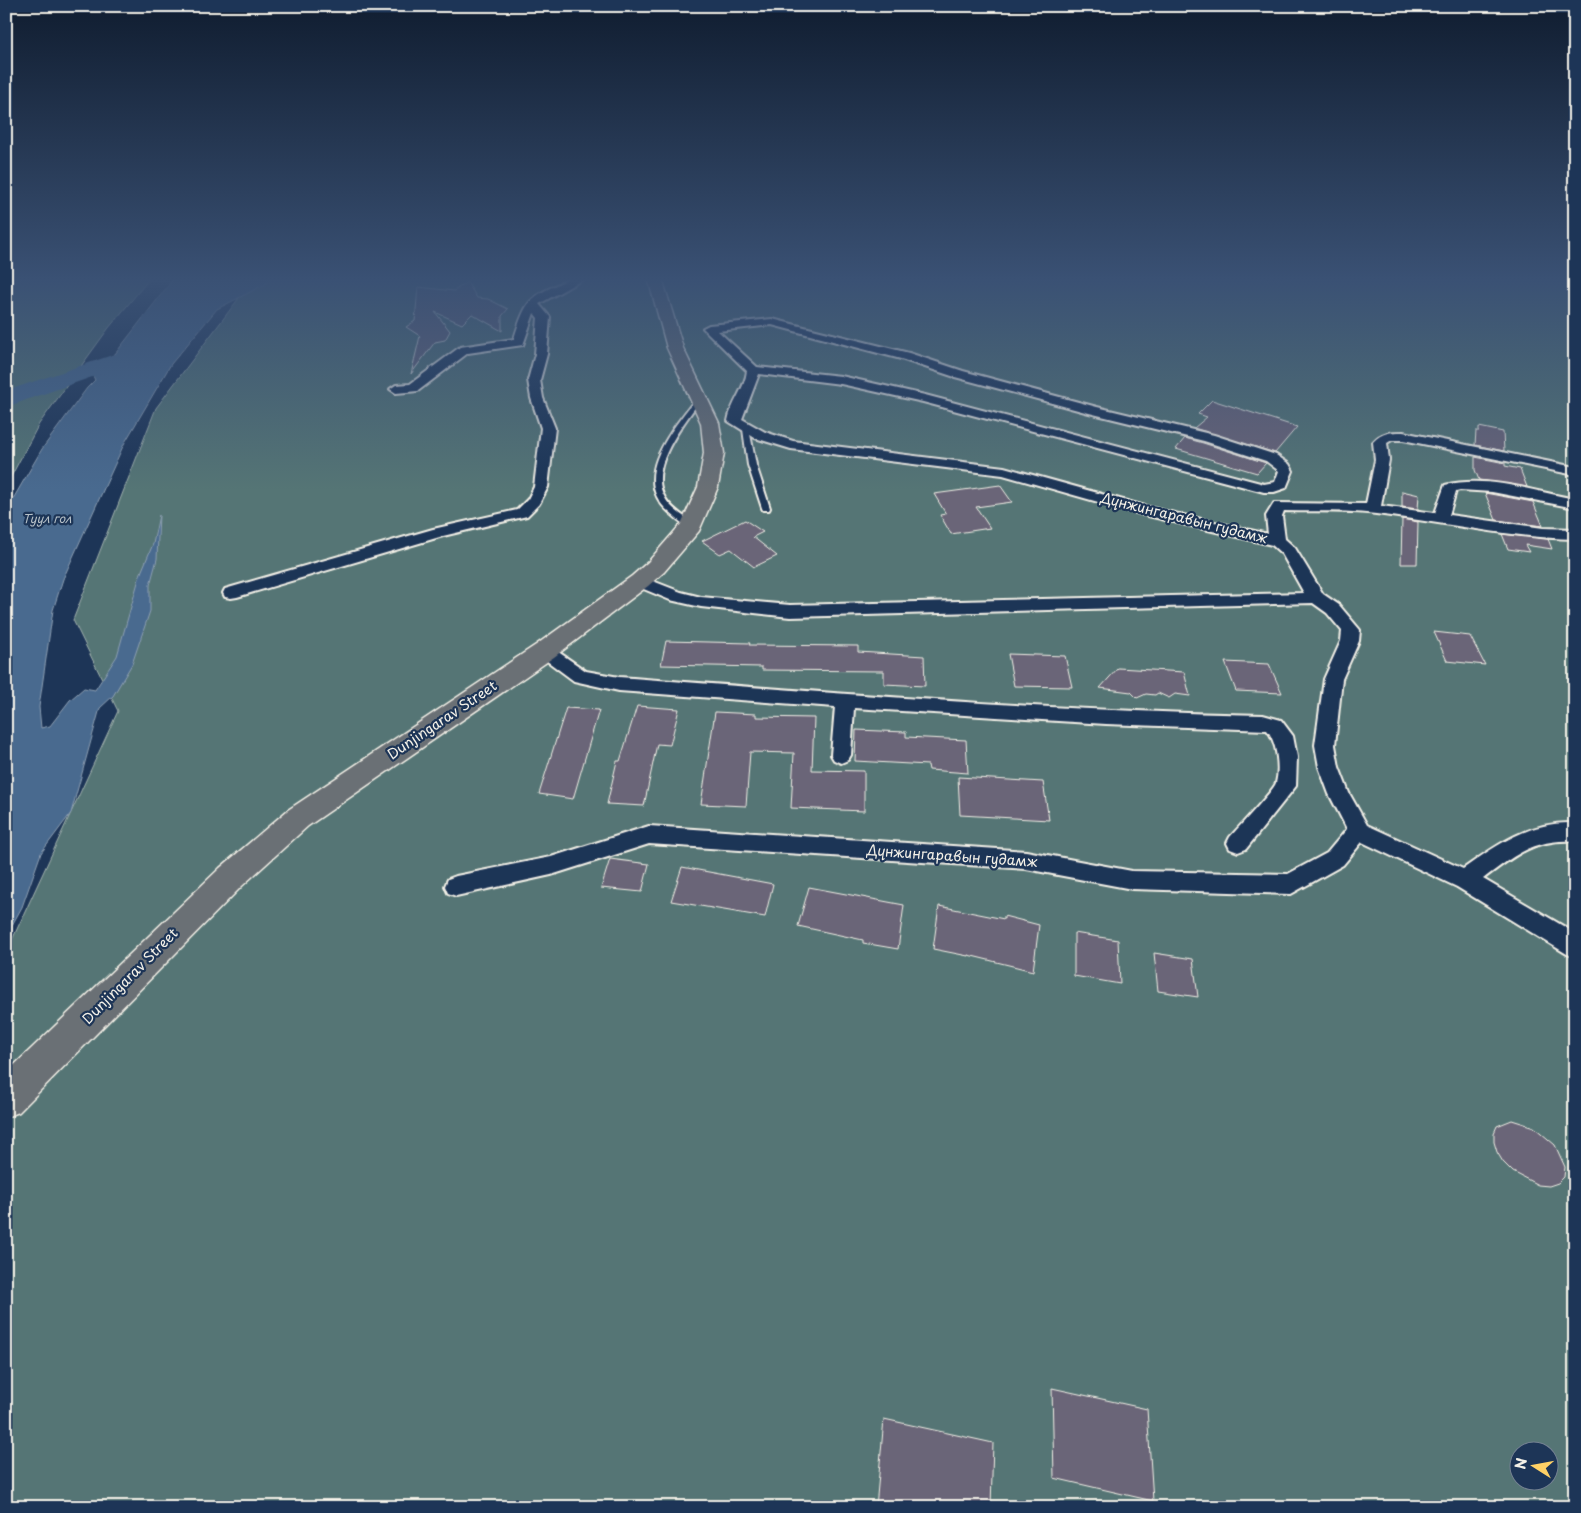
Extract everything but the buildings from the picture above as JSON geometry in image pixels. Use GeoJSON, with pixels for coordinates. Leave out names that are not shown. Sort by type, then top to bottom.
{"type":"FeatureCollection","features":[{"type":"Feature","properties":{"kind":"main road","name":"Dunjingarav Street"},"geometry":{"type":"LineString","coordinates":[[6,1099],[231,877],[298,818],[545,651],[640,581],[656,567],[690,526],[708,487],[714,453],[730,424],[699,398],[675,349]]}},
{"type":"Feature","properties":{"kind":"street"},"geometry":{"type":"LineString","coordinates":[[396,388],[413,388],[464,350],[474,349]]}},
{"type":"Feature","properties":{"kind":"street"},"geometry":{"type":"LineString","coordinates":[[231,593],[439,532],[522,513],[534,501],[541,487],[548,428],[537,398],[534,380],[541,349]]}},
{"type":"Feature","properties":{"kind":"street"},"geometry":{"type":"LineString","coordinates":[[731,349],[753,370],[841,380],[925,399],[1264,488],[1274,488],[1281,485],[1286,471],[1284,467],[1271,458],[1209,438],[959,374],[875,349]]}},
{"type":"Feature","properties":{"kind":"street"},"geometry":{"type":"LineString","coordinates":[[730,424],[754,377],[753,370]]}},
{"type":"Feature","properties":{"kind":"street","name":"Дүнжингаравын гудамж"},"geometry":{"type":"LineString","coordinates":[[456,886],[551,866],[649,836],[1026,860],[1132,880],[1291,884],[1335,859],[1359,831],[1339,794],[1329,767],[1325,745],[1333,679],[1350,641],[1351,630],[1333,609],[1317,598],[1310,589],[1290,551],[1277,541],[1149,512],[1004,471],[791,445],[730,424]]}},
{"type":"Feature","properties":{"kind":"street"},"geometry":{"type":"LineString","coordinates":[[1373,509],[1382,460],[1380,442],[1389,436],[1403,436],[1575,471]]}},
{"type":"Feature","properties":{"kind":"street"},"geometry":{"type":"LineString","coordinates":[[1440,520],[1450,488],[1457,485],[1485,487],[1575,504]]}},
{"type":"Feature","properties":{"kind":"street"},"geometry":{"type":"LineString","coordinates":[[1277,541],[1274,516],[1279,506],[1373,509],[1440,520],[1543,533],[1575,534]]}},
{"type":"Feature","properties":{"kind":"street"},"geometry":{"type":"LineString","coordinates":[[640,581],[676,596],[701,602],[790,611],[1317,598]]}},
{"type":"Feature","properties":{"kind":"street"},"geometry":{"type":"LineString","coordinates":[[545,651],[581,676],[619,684],[845,702],[993,709],[1104,718],[1263,722],[1274,725],[1283,736],[1286,750],[1286,786],[1238,843]]}},
{"type":"Feature","properties":{"kind":"street"},"geometry":{"type":"LineString","coordinates":[[841,755],[845,702]]}},
{"type":"Feature","properties":{"kind":"street"},"geometry":{"type":"LineString","coordinates":[[1359,831],[1466,880],[1575,946]]}},
{"type":"Feature","properties":{"kind":"street"},"geometry":{"type":"LineString","coordinates":[[1466,880],[1516,843],[1545,832],[1575,832]]}},
{"type":"Feature","properties":{"kind":"lane"},"geometry":{"type":"LineString","coordinates":[[690,526],[660,498],[656,488],[656,473],[659,461],[666,448],[699,398]]}},
{"type":"Feature","properties":{"kind":"lane"},"geometry":{"type":"LineString","coordinates":[[730,424],[752,465],[766,508]]}},
{"type":"Feature","properties":{"kind":"green space"},"geometry":{"type":"Polygon","coordinates":[[[6,349],[94,349],[39,424],[6,486],[6,349]]]}},
{"type":"Feature","properties":{"kind":"green space"},"geometry":{"type":"Polygon","coordinates":[[[201,349],[1575,349],[1575,1507],[6,1507],[6,953],[118,711],[73,620],[156,408],[201,349]]]}},
{"type":"Feature","properties":{"kind":"water","name":"Туул гол"},"geometry":{"type":"Polygon","coordinates":[[[119,349],[184,349],[171,364],[124,444],[63,579],[53,610],[39,707],[41,728],[50,726],[70,700],[84,688],[95,690],[117,656],[140,575],[153,544],[159,515],[157,559],[150,585],[150,611],[132,664],[113,696],[100,708],[71,813],[41,853],[22,907],[6,936],[6,511],[42,449],[95,380],[92,374],[100,362],[115,354],[119,349]]]}},
{"type":"Feature","properties":{"kind":"waterway"},"geometry":{"type":"LineString","coordinates":[[6,400],[130,356]]}}]}
